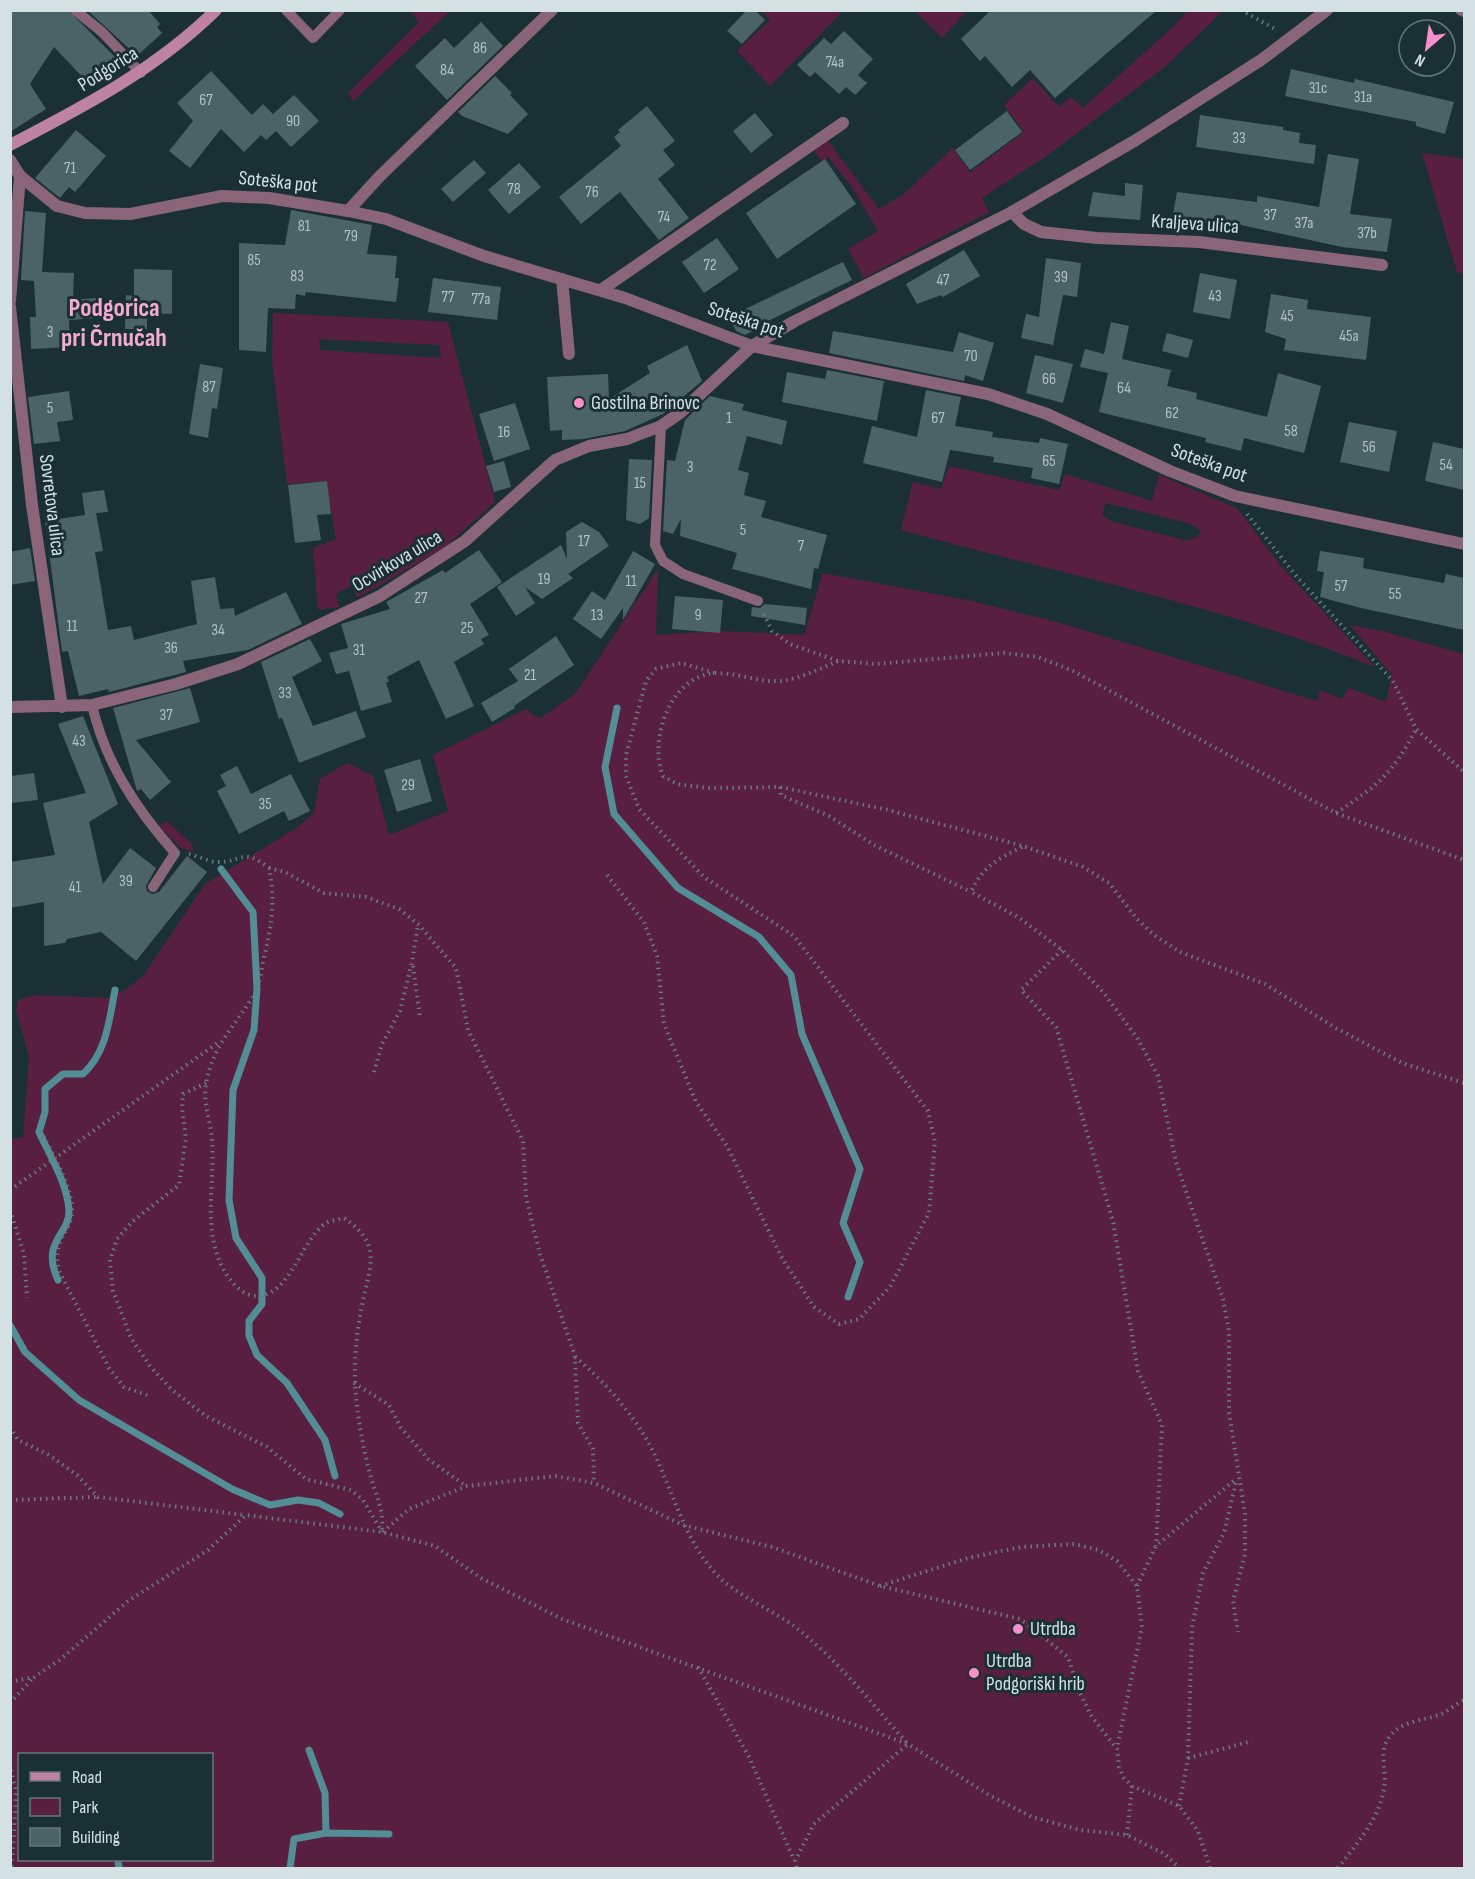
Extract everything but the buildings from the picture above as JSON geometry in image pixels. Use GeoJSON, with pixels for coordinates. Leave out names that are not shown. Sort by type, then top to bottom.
{"type":"FeatureCollection","features":[{"type":"Feature","properties":{"kind":"main road","name":"Podgorica"},"geometry":{"type":"LineString","coordinates":[[10,145],[99,99],[141,73],[196,31],[216,10]]}},
{"type":"Feature","properties":{"kind":"street"},"geometry":{"type":"LineString","coordinates":[[348,211],[380,176],[552,10]]}},
{"type":"Feature","properties":{"kind":"street"},"geometry":{"type":"LineString","coordinates":[[752,346],[795,321],[1012,212],[1136,140],[1292,38],[1327,10]]}},
{"type":"Feature","properties":{"kind":"street"},"geometry":{"type":"LineString","coordinates":[[601,290],[843,123]]}},
{"type":"Feature","properties":{"kind":"street"},"geometry":{"type":"LineString","coordinates":[[10,160],[20,176],[10,301]]}},
{"type":"Feature","properties":{"kind":"street","name":"Soteška pot"},"geometry":{"type":"LineString","coordinates":[[20,176],[57,206],[85,213],[130,214],[222,196],[269,198],[386,219],[484,256],[601,290],[752,346],[988,394],[1047,414],[1170,471],[1235,496],[1464,544]]}},
{"type":"Feature","properties":{"kind":"street","name":"Kraljeva ulica"},"geometry":{"type":"LineString","coordinates":[[1012,212],[1024,224],[1041,232],[1097,238],[1199,242],[1382,265]]}},
{"type":"Feature","properties":{"kind":"street"},"geometry":{"type":"LineString","coordinates":[[562,279],[569,354]]}},
{"type":"Feature","properties":{"kind":"street","name":"Sovretova ulica"},"geometry":{"type":"LineString","coordinates":[[10,308],[32,505],[62,707]]}},
{"type":"Feature","properties":{"kind":"street","name":"Ocvirkova ulica"},"geometry":{"type":"LineString","coordinates":[[10,707],[92,705],[176,684],[238,664],[316,629],[380,596],[437,561],[465,541],[555,460],[589,446],[627,439],[661,426],[680,413],[752,346]]}},
{"type":"Feature","properties":{"kind":"lane"},"geometry":{"type":"LineString","coordinates":[[75,10],[102,32],[141,73]]}},
{"type":"Feature","properties":{"kind":"lane"},"geometry":{"type":"LineString","coordinates":[[286,10],[313,38],[340,10]]}},
{"type":"Feature","properties":{"kind":"lane"},"geometry":{"type":"LineString","coordinates":[[1460,10],[1464,12]]}},
{"type":"Feature","properties":{"kind":"lane"},"geometry":{"type":"LineString","coordinates":[[661,426],[654,545],[663,561],[683,574],[758,600]]}},
{"type":"Feature","properties":{"kind":"lane"},"geometry":{"type":"LineString","coordinates":[[92,705],[98,733],[112,764],[149,823],[175,853],[153,887]]}},
{"type":"Feature","properties":{"kind":"path"},"geometry":{"type":"LineString","coordinates":[[1241,10],[1292,38]]}},
{"type":"Feature","properties":{"kind":"path"},"geometry":{"type":"LineString","coordinates":[[1235,496],[1254,526],[1297,577],[1393,681],[1416,729],[1464,772]]}},
{"type":"Feature","properties":{"kind":"path"},"geometry":{"type":"LineString","coordinates":[[758,600],[772,631],[790,644],[838,661],[876,664],[1004,653],[1038,657],[1073,671],[1336,813],[1464,860]]}},
{"type":"Feature","properties":{"kind":"path"},"geometry":{"type":"LineString","coordinates":[[607,875],[644,922],[657,956],[664,1024],[668,1034],[696,1102],[727,1146],[782,1258],[814,1306],[839,1324],[859,1319],[890,1287],[929,1213],[935,1142],[928,1111],[794,936],[704,877],[639,809],[626,776],[626,755],[646,681],[656,669],[681,663],[715,673],[780,681],[808,675],[838,661]]}},
{"type":"Feature","properties":{"kind":"path"},"geometry":{"type":"LineString","coordinates":[[715,673],[692,680],[677,696],[663,720],[657,751],[663,776],[678,784],[707,788],[780,787],[888,810],[1023,846],[1083,867],[1110,883],[1137,919],[1154,935],[1180,952],[1265,984],[1336,1028],[1402,1063],[1464,1083]]}},
{"type":"Feature","properties":{"kind":"path"},"geometry":{"type":"LineString","coordinates":[[1336,813],[1380,783],[1402,756],[1416,729]]}},
{"type":"Feature","properties":{"kind":"path"},"geometry":{"type":"LineString","coordinates":[[780,787],[781,795],[829,816],[874,845],[971,892],[1018,918],[1062,950],[1103,992],[1138,1039],[1158,1076],[1176,1162],[1223,1299],[1229,1332],[1229,1412],[1237,1478],[1245,1514],[1245,1544],[1233,1601],[1238,1632]]}},
{"type":"Feature","properties":{"kind":"path"},"geometry":{"type":"LineString","coordinates":[[971,892],[977,877],[993,861],[1023,846]]}},
{"type":"Feature","properties":{"kind":"path"},"geometry":{"type":"LineString","coordinates":[[175,853],[188,854],[216,862],[243,855],[257,859],[269,868],[285,872],[324,893],[366,897],[399,909],[418,924],[456,968],[468,1030],[523,1141],[526,1198],[540,1254],[575,1356],[578,1423],[593,1449],[594,1483]]}},
{"type":"Feature","properties":{"kind":"path"},"geometry":{"type":"LineString","coordinates":[[269,868],[274,892],[273,921],[257,988],[220,1042],[206,1083],[205,1103],[212,1137],[209,1200],[215,1250],[225,1274],[239,1290],[255,1296],[272,1291],[291,1272],[314,1234],[327,1222],[344,1218],[361,1230],[370,1246],[372,1268],[362,1306],[354,1383],[359,1427],[374,1490],[384,1511],[382,1532]]}},
{"type":"Feature","properties":{"kind":"path"},"geometry":{"type":"LineString","coordinates":[[374,1072],[382,1044],[400,1011],[412,962],[418,924]]}},
{"type":"Feature","properties":{"kind":"path"},"geometry":{"type":"LineString","coordinates":[[1062,950],[1021,990],[1056,1027],[1113,1221],[1138,1371],[1162,1425],[1156,1546],[1137,1586]]}},
{"type":"Feature","properties":{"kind":"path"},"geometry":{"type":"LineString","coordinates":[[412,962],[420,1017]]}},
{"type":"Feature","properties":{"kind":"path"},"geometry":{"type":"LineString","coordinates":[[10,1190],[55,1161],[149,1090],[220,1042]]}},
{"type":"Feature","properties":{"kind":"path"},"geometry":{"type":"LineString","coordinates":[[206,1083],[183,1094],[186,1138],[179,1185],[133,1221],[117,1239],[110,1260],[113,1291],[131,1338],[150,1366],[172,1390],[206,1416],[267,1447],[306,1479],[351,1490],[363,1500],[382,1532]]}},
{"type":"Feature","properties":{"kind":"path"},"geometry":{"type":"LineString","coordinates":[[41,1131],[66,1186],[72,1209],[70,1221],[59,1240],[55,1256],[59,1271],[109,1368],[124,1387],[147,1395]]}},
{"type":"Feature","properties":{"kind":"path"},"geometry":{"type":"LineString","coordinates":[[10,1210],[24,1254],[27,1298]]}},
{"type":"Feature","properties":{"kind":"path"},"geometry":{"type":"LineString","coordinates":[[575,1356],[603,1379],[629,1416],[658,1461],[683,1525],[718,1576],[795,1627],[855,1684],[908,1744]]}},
{"type":"Feature","properties":{"kind":"path"},"geometry":{"type":"LineString","coordinates":[[354,1383],[388,1406],[401,1428],[428,1459],[467,1486]]}},
{"type":"Feature","properties":{"kind":"path"},"geometry":{"type":"LineString","coordinates":[[10,1427],[18,1440],[49,1455],[77,1475],[98,1497]]}},
{"type":"Feature","properties":{"kind":"path"},"geometry":{"type":"LineString","coordinates":[[382,1532],[409,1509],[467,1486],[555,1476],[594,1483],[683,1525],[772,1547],[880,1586],[1020,1619],[1068,1657],[1078,1689],[1092,1717],[1117,1749]]}},
{"type":"Feature","properties":{"kind":"path"},"geometry":{"type":"LineString","coordinates":[[1156,1546],[1237,1478]]}},
{"type":"Feature","properties":{"kind":"path"},"geometry":{"type":"LineString","coordinates":[[1179,1806],[1188,1758],[1192,1628],[1203,1573],[1224,1533],[1237,1478]]}},
{"type":"Feature","properties":{"kind":"path"},"geometry":{"type":"LineString","coordinates":[[10,1500],[98,1497],[382,1532],[435,1546],[481,1578],[562,1619],[908,1744],[988,1795],[1032,1817],[1080,1830],[1127,1835],[1165,1854],[1179,1869]]}},
{"type":"Feature","properties":{"kind":"path"},"geometry":{"type":"LineString","coordinates":[[10,1703],[34,1677],[61,1659],[128,1601],[208,1550],[246,1515]]}},
{"type":"Feature","properties":{"kind":"path"},"geometry":{"type":"LineString","coordinates":[[880,1586],[968,1558],[1010,1549],[1074,1544],[1098,1550],[1117,1561],[1137,1586],[1142,1627],[1117,1749],[1119,1767],[1132,1786],[1179,1806],[1198,1831],[1210,1869]]}},
{"type":"Feature","properties":{"kind":"path"},"geometry":{"type":"LineString","coordinates":[[698,1667],[749,1757],[797,1869]]}},
{"type":"Feature","properties":{"kind":"path"},"geometry":{"type":"LineString","coordinates":[[10,1682],[34,1677]]}},
{"type":"Feature","properties":{"kind":"path"},"geometry":{"type":"LineString","coordinates":[[1338,1869],[1368,1828],[1378,1808],[1385,1788],[1382,1750],[1391,1734],[1410,1722],[1442,1714],[1464,1700]]}},
{"type":"Feature","properties":{"kind":"path"},"geometry":{"type":"LineString","coordinates":[[1188,1758],[1252,1741]]}},
{"type":"Feature","properties":{"kind":"path"},"geometry":{"type":"LineString","coordinates":[[795,1861],[814,1824],[908,1744]]}},
{"type":"Feature","properties":{"kind":"path"},"geometry":{"type":"LineString","coordinates":[[10,1764],[16,1792],[12,1869]]}},
{"type":"Feature","properties":{"kind":"path"},"geometry":{"type":"LineString","coordinates":[[1127,1835],[1132,1786]]}},
{"type":"Feature","properties":{"kind":"green space"},"geometry":{"type":"Polygon","coordinates":[[[1188,10],[1223,11],[1166,66],[1045,157],[982,198],[989,212],[864,278],[848,249],[878,231],[852,187],[828,157],[822,161],[814,151],[828,141],[879,209],[904,194],[953,148],[970,172],[1024,132],[1004,105],[1033,78],[1059,107],[1071,97],[1083,108],[1175,25],[1188,10]]]}},
{"type":"Feature","properties":{"kind":"green space"},"geometry":{"type":"Polygon","coordinates":[[[410,11],[450,11],[353,101],[348,93],[419,22],[410,11]]]}},
{"type":"Feature","properties":{"kind":"green space"},"geometry":{"type":"Polygon","coordinates":[[[761,11],[843,11],[770,86],[737,51],[770,20],[761,11]]]}},
{"type":"Feature","properties":{"kind":"green space"},"geometry":{"type":"Polygon","coordinates":[[[915,11],[967,11],[942,38],[915,11]]]}},
{"type":"Feature","properties":{"kind":"green space"},"geometry":{"type":"Polygon","coordinates":[[[1422,153],[1464,159],[1464,274],[1457,272],[1422,153]]]}},
{"type":"Feature","properties":{"kind":"green space"},"geometry":{"type":"Polygon","coordinates":[[[273,313],[448,322],[495,502],[445,547],[358,598],[351,586],[336,594],[339,607],[318,610],[313,548],[336,539],[326,481],[287,484],[272,361],[273,313]],[[319,339],[320,350],[441,358],[439,345],[319,339]]]}},
{"type":"Feature","properties":{"kind":"green space"},"geometry":{"type":"Polygon","coordinates":[[[949,466],[1059,490],[1065,474],[1152,501],[1159,475],[1237,508],[1280,565],[1375,667],[1318,645],[1200,608],[901,530],[913,482],[941,489],[949,466]],[[1106,503],[1102,514],[1111,521],[1187,541],[1198,537],[1201,531],[1191,524],[1106,503]]]}},
{"type":"Feature","properties":{"kind":"green space"},"geometry":{"type":"Polygon","coordinates":[[[658,569],[656,635],[722,631],[804,635],[823,573],[967,600],[1057,622],[1317,701],[1320,690],[1342,699],[1349,688],[1386,702],[1392,675],[1350,625],[1382,631],[1464,654],[1464,1868],[11,1868],[10,1139],[23,1137],[29,1058],[16,1010],[18,1000],[35,995],[108,998],[125,990],[143,976],[205,884],[298,827],[314,813],[320,779],[347,763],[373,776],[389,835],[448,811],[433,755],[526,709],[539,719],[575,694],[658,569]]]}},
{"type":"Feature","properties":{"kind":"green space"},"geometry":{"type":"Polygon","coordinates":[[[167,821],[192,844],[194,852],[181,848],[159,826],[167,821]]]}},
{"type":"Feature","properties":{"kind":"waterway"},"geometry":{"type":"LineString","coordinates":[[617,708],[605,767],[614,814],[678,888],[759,937],[791,975],[802,1034],[860,1169],[843,1223],[860,1262],[848,1297]]}},
{"type":"Feature","properties":{"kind":"waterway"},"geometry":{"type":"LineString","coordinates":[[221,869],[253,912],[257,988],[254,1030],[233,1090],[229,1200],[236,1238],[262,1278],[262,1304],[249,1321],[249,1336],[257,1355],[287,1383],[325,1440],[335,1476]]}},
{"type":"Feature","properties":{"kind":"waterway"},"geometry":{"type":"LineString","coordinates":[[58,1280],[52,1256],[68,1219],[69,1210],[62,1180],[39,1132],[45,1112],[45,1089],[63,1074],[83,1074],[91,1065],[106,1035],[115,990]]}},
{"type":"Feature","properties":{"kind":"waterway"},"geometry":{"type":"LineString","coordinates":[[10,1325],[25,1352],[79,1400],[232,1489],[270,1505],[298,1500],[319,1503],[340,1514]]}},
{"type":"Feature","properties":{"kind":"waterway"},"geometry":{"type":"LineString","coordinates":[[309,1750],[325,1793],[326,1833]]}},
{"type":"Feature","properties":{"kind":"waterway"},"geometry":{"type":"LineString","coordinates":[[290,1868],[294,1839],[326,1833],[389,1834]]}},
{"type":"Feature","properties":{"kind":"waterway"},"geometry":{"type":"LineString","coordinates":[[118,1861],[119,1868]]}},
{"type":"Feature","properties":{"kind":"place","name":"Gostilna Brinovc"},"geometry":{"type":"Point","coordinates":[579,403]}},
{"type":"Feature","properties":{"kind":"place","name":"Utrdba"},"geometry":{"type":"Point","coordinates":[1018,1629]}},
{"type":"Feature","properties":{"kind":"place","name":"Utrdba Podgoriški hrib"},"geometry":{"type":"Point","coordinates":[974,1673]}},
{"type":"Feature","properties":{"kind":"district","name":"Podgorica pri Črnučah"},"geometry":{"type":"Point","coordinates":[114,323]}}]}
